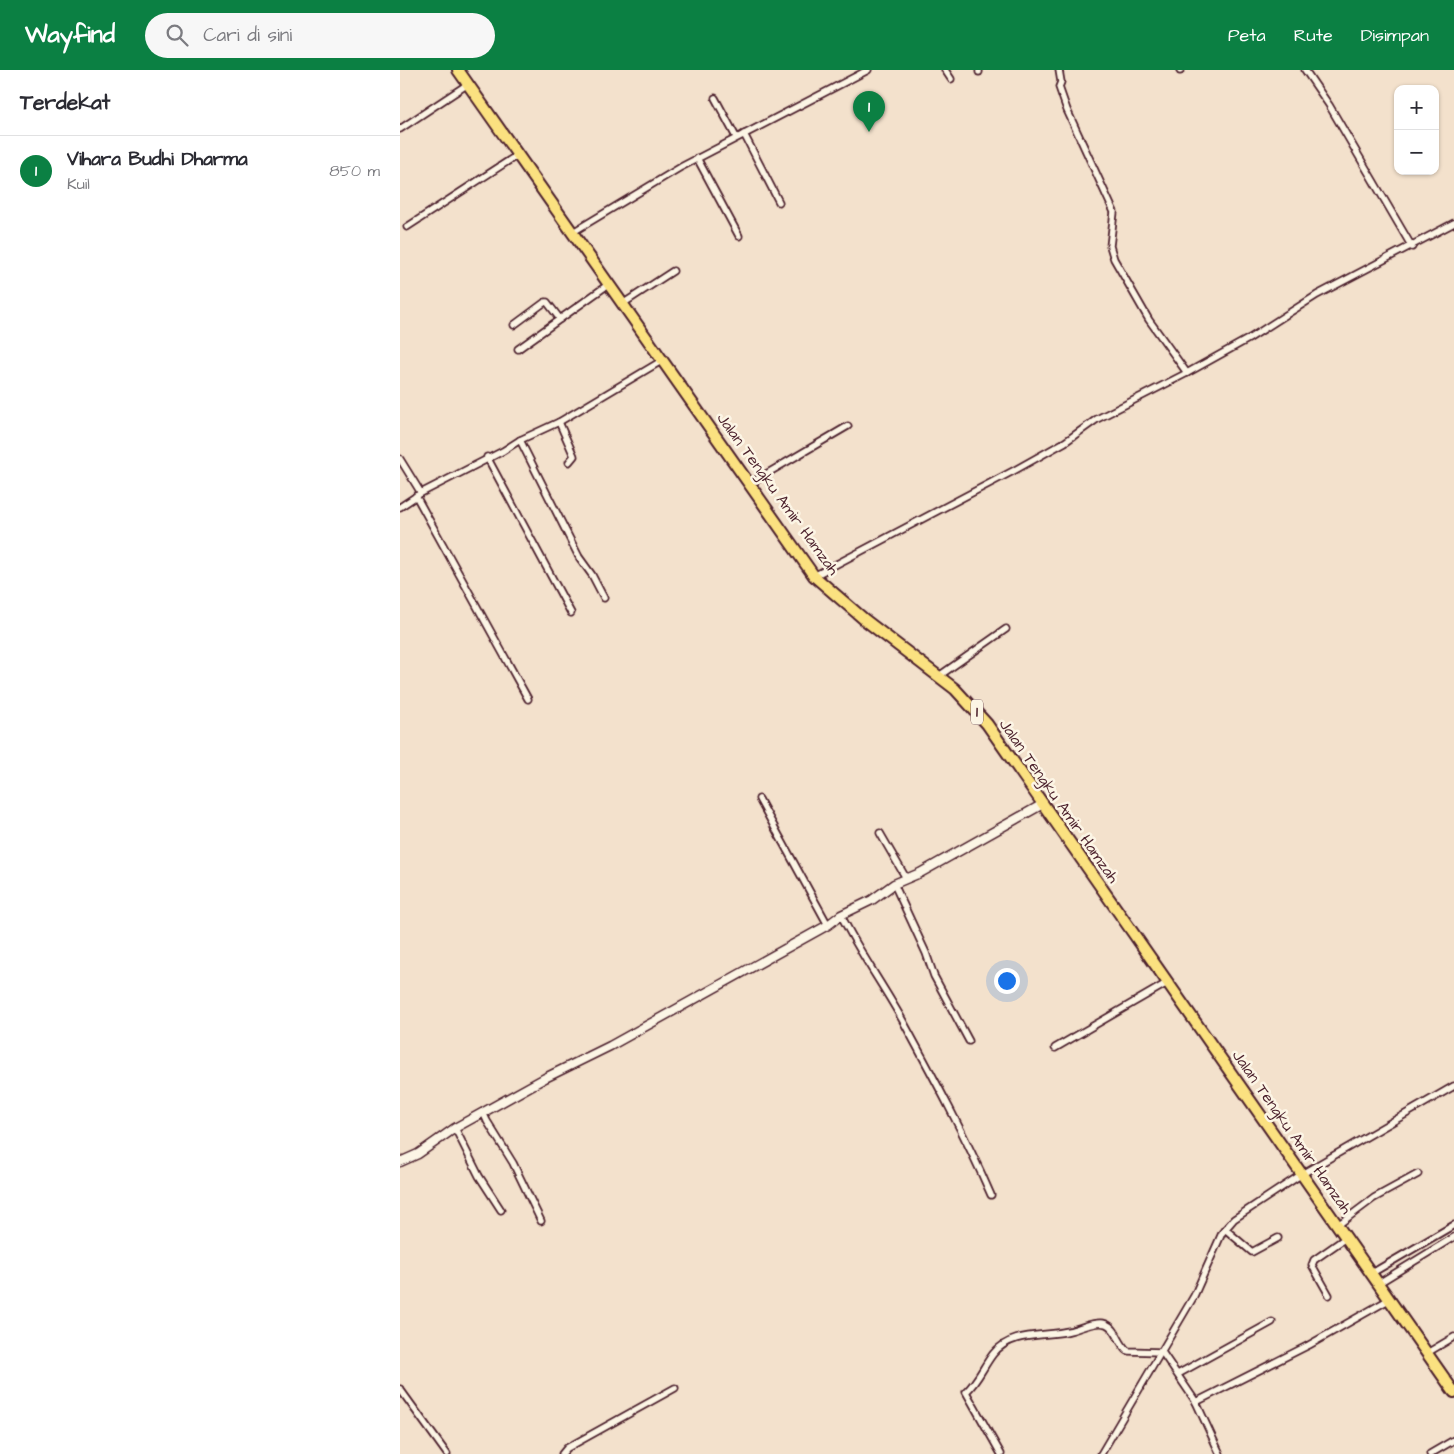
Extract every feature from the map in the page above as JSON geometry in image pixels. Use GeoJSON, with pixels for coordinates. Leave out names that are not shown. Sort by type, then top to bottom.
{"type":"FeatureCollection","features":[{"type":"Feature","properties":{"kind":"highway","name":"Jalan Tengku Amir Hamzah"},"geometry":{"type":"LineString","coordinates":[[458,70],[624,303],[814,576],[865,620],[962,695],[987,724],[1454,1392]]}},
{"type":"Feature","properties":{"kind":"street"},"geometry":{"type":"LineString","coordinates":[[573,232],[696,158],[868,70]]}},
{"type":"Feature","properties":{"kind":"street"},"geometry":{"type":"LineString","coordinates":[[945,70],[951,79]]}},
{"type":"Feature","properties":{"kind":"street"},"geometry":{"type":"LineString","coordinates":[[1059,70],[1060,87],[1067,110],[1114,212],[1110,246],[1112,255],[1149,320],[1187,373]]}},
{"type":"Feature","properties":{"kind":"street"},"geometry":{"type":"LineString","coordinates":[[1305,70],[1329,105],[1412,247]]}},
{"type":"Feature","properties":{"kind":"street"},"geometry":{"type":"LineString","coordinates":[[400,129],[468,84]]}},
{"type":"Feature","properties":{"kind":"street"},"geometry":{"type":"LineString","coordinates":[[715,98],[736,137]]}},
{"type":"Feature","properties":{"kind":"street"},"geometry":{"type":"LineString","coordinates":[[744,134],[779,202]]}},
{"type":"Feature","properties":{"kind":"street"},"geometry":{"type":"LineString","coordinates":[[407,227],[518,154]]}},
{"type":"Feature","properties":{"kind":"street"},"geometry":{"type":"LineString","coordinates":[[696,158],[739,236]]}},
{"type":"Feature","properties":{"kind":"street"},"geometry":{"type":"LineString","coordinates":[[814,576],[1015,470],[1065,442],[1097,419],[1187,373],[1250,338],[1318,295],[1412,247],[1454,223]]}},
{"type":"Feature","properties":{"kind":"street"},"geometry":{"type":"LineString","coordinates":[[624,303],[673,271]]}},
{"type":"Feature","properties":{"kind":"street"},"geometry":{"type":"LineString","coordinates":[[518,349],[609,284]]}},
{"type":"Feature","properties":{"kind":"street"},"geometry":{"type":"LineString","coordinates":[[514,325],[545,302],[560,319]]}},
{"type":"Feature","properties":{"kind":"street"},"geometry":{"type":"LineString","coordinates":[[400,507],[418,494],[503,451],[520,440],[559,422],[663,360]]}},
{"type":"Feature","properties":{"kind":"street"},"geometry":{"type":"LineString","coordinates":[[559,422],[574,456],[569,462]]}},
{"type":"Feature","properties":{"kind":"street"},"geometry":{"type":"LineString","coordinates":[[749,484],[848,426]]}},
{"type":"Feature","properties":{"kind":"street"},"geometry":{"type":"LineString","coordinates":[[520,440],[579,558],[592,575],[604,598]]}},
{"type":"Feature","properties":{"kind":"street"},"geometry":{"type":"LineString","coordinates":[[487,458],[571,613]]}},
{"type":"Feature","properties":{"kind":"street"},"geometry":{"type":"LineString","coordinates":[[400,459],[528,699]]}},
{"type":"Feature","properties":{"kind":"street"},"geometry":{"type":"LineString","coordinates":[[939,676],[1006,629]]}},
{"type":"Feature","properties":{"kind":"street"},"geometry":{"type":"LineString","coordinates":[[759,799],[828,924]]}},
{"type":"Feature","properties":{"kind":"street"},"geometry":{"type":"LineString","coordinates":[[400,1162],[418,1154],[455,1128],[610,1046],[841,915],[872,900],[894,884],[1043,804]]}},
{"type":"Feature","properties":{"kind":"street"},"geometry":{"type":"LineString","coordinates":[[880,833],[906,878]]}},
{"type":"Feature","properties":{"kind":"street"},"geometry":{"type":"LineString","coordinates":[[894,884],[926,953],[934,976],[969,1041]]}},
{"type":"Feature","properties":{"kind":"street"},"geometry":{"type":"LineString","coordinates":[[841,915],[857,948],[902,1020],[965,1135],[991,1195]]}},
{"type":"Feature","properties":{"kind":"street"},"geometry":{"type":"LineString","coordinates":[[1055,1048],[1167,983]]}},
{"type":"Feature","properties":{"kind":"street"},"geometry":{"type":"LineString","coordinates":[[1101,1454],[1194,1296],[1224,1231],[1241,1213],[1302,1174],[1454,1086]]}},
{"type":"Feature","properties":{"kind":"street"},"geometry":{"type":"LineString","coordinates":[[484,1112],[486,1120],[513,1163],[541,1221]]}},
{"type":"Feature","properties":{"kind":"street"},"geometry":{"type":"LineString","coordinates":[[455,1128],[479,1176],[501,1210]]}},
{"type":"Feature","properties":{"kind":"street"},"geometry":{"type":"LineString","coordinates":[[1338,1225],[1374,1198],[1418,1174]]}},
{"type":"Feature","properties":{"kind":"street"},"geometry":{"type":"LineString","coordinates":[[1372,1273],[1454,1225]]}},
{"type":"Feature","properties":{"kind":"street"},"geometry":{"type":"LineString","coordinates":[[1224,1231],[1252,1252],[1278,1238]]}},
{"type":"Feature","properties":{"kind":"street"},"geometry":{"type":"LineString","coordinates":[[1329,1295],[1312,1265],[1314,1260],[1346,1237]]}},
{"type":"Feature","properties":{"kind":"street"},"geometry":{"type":"LineString","coordinates":[[1379,1283],[1454,1237]]}},
{"type":"Feature","properties":{"kind":"street"},"geometry":{"type":"LineString","coordinates":[[1196,1402],[1309,1345],[1390,1299]]}},
{"type":"Feature","properties":{"kind":"street"},"geometry":{"type":"LineString","coordinates":[[1178,1374],[1272,1322]]}},
{"type":"Feature","properties":{"kind":"street"},"geometry":{"type":"LineString","coordinates":[[1000,1454],[966,1392],[980,1377],[993,1354],[1002,1347],[1029,1336],[1066,1332],[1101,1324],[1110,1326],[1128,1350],[1162,1352]]}},
{"type":"Feature","properties":{"kind":"street"},"geometry":{"type":"LineString","coordinates":[[1427,1353],[1454,1337]]}},
{"type":"Feature","properties":{"kind":"street"},"geometry":{"type":"LineString","coordinates":[[1162,1352],[1196,1402],[1220,1454]]}},
{"type":"Feature","properties":{"kind":"street"},"geometry":{"type":"LineString","coordinates":[[400,1388],[448,1454]]}},
{"type":"Feature","properties":{"kind":"street"},"geometry":{"type":"LineString","coordinates":[[562,1454],[567,1448],[675,1388]]}},
{"type":"Feature","properties":{"kind":"street"},"geometry":{"type":"LineString","coordinates":[[1430,1454],[1454,1440]]}},
{"type":"Feature","properties":{"kind":"place","name":"Vihara Budhi Dharma"},"geometry":{"type":"Point","coordinates":[869,132]}}]}
